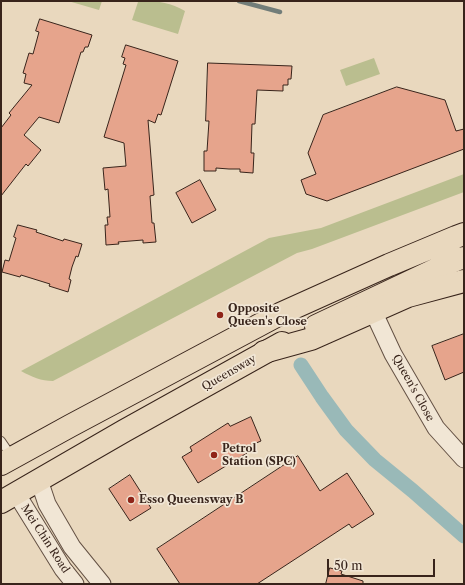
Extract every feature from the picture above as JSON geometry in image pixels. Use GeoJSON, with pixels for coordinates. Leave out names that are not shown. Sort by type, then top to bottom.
{"type":"FeatureCollection","features":[{"type":"Feature","properties":{"kind":"main road"},"geometry":{"type":"LineString","coordinates":[[5,455],[70,426],[280,314],[389,265],[460,236]]}},
{"type":"Feature","properties":{"kind":"main road","name":"Queensway"},"geometry":{"type":"LineString","coordinates":[[8,498],[264,352],[323,322],[461,259]]}},
{"type":"Feature","properties":{"kind":"main road"},"geometry":{"type":"LineString","coordinates":[[264,352],[311,339],[408,296],[464,281]]}},
{"type":"Feature","properties":{"kind":"main road"},"geometry":{"type":"LineString","coordinates":[[70,426],[100,419],[107,419],[114,422],[124,431]]}},
{"type":"Feature","properties":{"kind":"street","name":"Queen's Close"},"geometry":{"type":"LineString","coordinates":[[373,311],[393,354],[436,428],[464,459]]}},
{"type":"Feature","properties":{"kind":"street","name":"Mei Chin Road"},"geometry":{"type":"LineString","coordinates":[[39,480],[47,504],[72,547],[102,584]]}},
{"type":"Feature","properties":{"kind":"street","name":"Mei Chin Road"},"geometry":{"type":"LineString","coordinates":[[8,498],[75,584]]}},
{"type":"Feature","properties":{"kind":"green space"},"geometry":{"type":"Polygon","coordinates":[[[68,1],[102,1],[99,10],[68,1]]]}},
{"type":"Feature","properties":{"kind":"green space"},"geometry":{"type":"Polygon","coordinates":[[[138,2],[165,3],[185,11],[178,34],[132,20],[138,2]]]}},
{"type":"Feature","properties":{"kind":"green space"},"geometry":{"type":"Polygon","coordinates":[[[374,58],[380,74],[346,86],[340,70],[374,58]]]}},
{"type":"Feature","properties":{"kind":"green space"},"geometry":{"type":"Polygon","coordinates":[[[464,174],[464,192],[312,249],[297,253],[53,381],[37,378],[21,371],[269,238],[321,228],[464,174]]]}},
{"type":"Feature","properties":{"kind":"building"},"geometry":{"type":"Polygon","coordinates":[[[40,19],[92,35],[88,47],[85,47],[83,52],[81,52],[59,123],[39,117],[24,135],[41,150],[28,166],[26,164],[1,196],[1,128],[11,115],[9,113],[32,85],[24,83],[26,74],[23,73],[29,53],[33,54],[39,32],[36,31],[40,19]]]}},
{"type":"Feature","properties":{"kind":"building"},"geometry":{"type":"Polygon","coordinates":[[[126,45],[178,61],[161,115],[158,114],[155,123],[148,120],[154,195],[150,196],[152,223],[154,223],[156,242],[143,243],[143,240],[118,242],[119,244],[106,245],[105,225],[108,225],[107,217],[110,217],[108,189],[105,190],[103,168],[126,166],[124,143],[104,137],[126,65],[123,64],[125,58],[122,57],[126,45]]]}},
{"type":"Feature","properties":{"kind":"building"},"geometry":{"type":"Polygon","coordinates":[[[208,63],[292,66],[291,79],[288,79],[288,85],[283,85],[283,91],[257,90],[255,124],[252,124],[251,153],[254,153],[253,173],[240,172],[240,169],[216,168],[216,171],[204,171],[204,151],[207,151],[209,121],[206,121],[208,63]]]}},
{"type":"Feature","properties":{"kind":"building"},"geometry":{"type":"Polygon","coordinates":[[[397,87],[445,100],[456,131],[464,129],[464,149],[327,201],[306,194],[301,180],[316,174],[308,153],[323,115],[397,87]]]}},
{"type":"Feature","properties":{"kind":"building"},"geometry":{"type":"Polygon","coordinates":[[[200,180],[216,210],[192,223],[176,193],[200,180]]]}},
{"type":"Feature","properties":{"kind":"building"},"geometry":{"type":"Polygon","coordinates":[[[18,225],[37,230],[36,232],[63,241],[64,239],[82,244],[78,257],[76,256],[72,267],[68,292],[49,286],[50,284],[21,275],[20,277],[2,272],[5,260],[9,261],[16,238],[14,237],[18,225]]]}},
{"type":"Feature","properties":{"kind":"building"},"geometry":{"type":"Polygon","coordinates":[[[464,334],[464,372],[445,380],[432,346],[464,334]]]}},
{"type":"Feature","properties":{"kind":"building","name":"Petrol Station (SPC)"},"geometry":{"type":"Polygon","coordinates":[[[251,417],[261,441],[244,448],[247,453],[198,483],[182,457],[192,451],[190,447],[228,423],[230,426],[251,417]]]}},
{"type":"Feature","properties":{"kind":"building"},"geometry":{"type":"Polygon","coordinates":[[[298,456],[320,491],[347,473],[374,514],[352,528],[349,524],[257,584],[180,584],[157,549],[298,456]]]}},
{"type":"Feature","properties":{"kind":"building","name":"Esso Queensway B"},"geometry":{"type":"Polygon","coordinates":[[[130,475],[151,508],[130,521],[109,489],[130,475]]]}},
{"type":"Feature","properties":{"kind":"building"},"geometry":{"type":"Polygon","coordinates":[[[330,568],[342,571],[341,574],[363,581],[363,584],[326,584],[330,568]]]}},
{"type":"Feature","properties":{"kind":"waterway"},"geometry":{"type":"LineString","coordinates":[[239,1],[280,12]]}},
{"type":"Feature","properties":{"kind":"waterway"},"geometry":{"type":"LineString","coordinates":[[301,365],[346,430],[375,460],[464,536]]}},
{"type":"Feature","properties":{"kind":"place","name":"Opposite Queen's Close"},"geometry":{"type":"Point","coordinates":[220,315]}},
{"type":"Feature","properties":{"kind":"place","name":"Petrol Station (SPC)"},"geometry":{"type":"Point","coordinates":[214,455]}},
{"type":"Feature","properties":{"kind":"place","name":"Esso Queensway B"},"geometry":{"type":"Point","coordinates":[131,500]}}]}
